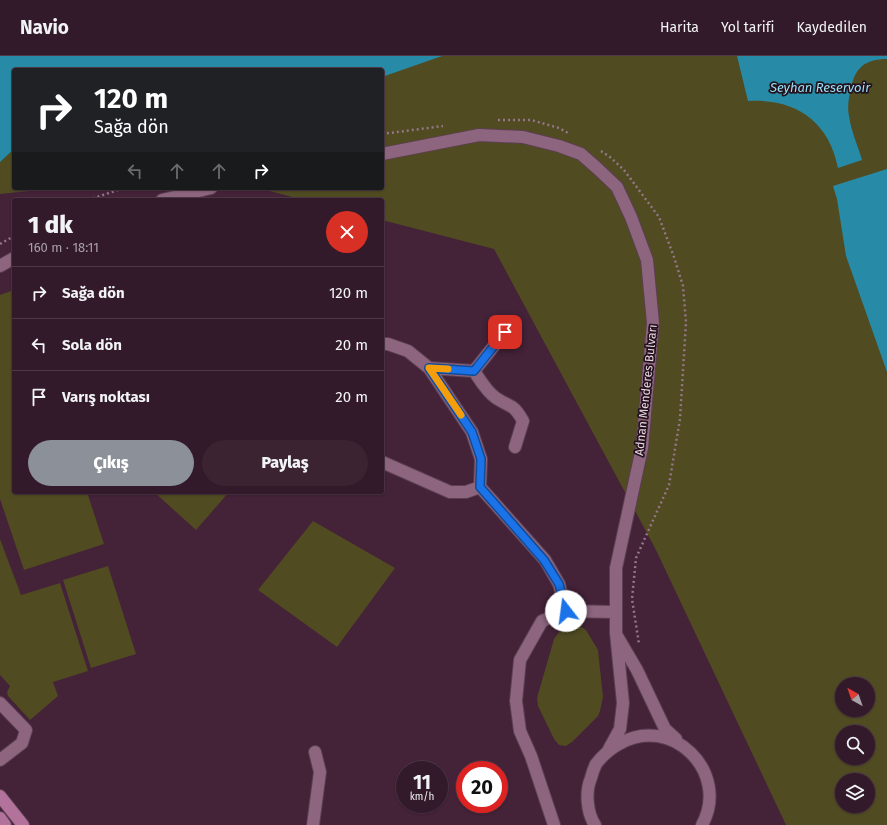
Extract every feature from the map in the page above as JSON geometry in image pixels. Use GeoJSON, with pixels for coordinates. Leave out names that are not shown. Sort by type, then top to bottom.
{"type":"FeatureCollection","features":[{"type":"Feature","properties":{"kind":"main road"},"geometry":{"type":"LineString","coordinates":[[0,796],[24,825]]}},
{"type":"Feature","properties":{"kind":"main road"},"geometry":{"type":"LineString","coordinates":[[0,818],[6,825]]}},
{"type":"Feature","properties":{"kind":"street","name":"Adnan Menderes Bulvarı"},"geometry":{"type":"LineString","coordinates":[[384,154],[479,135],[523,137],[559,146],[581,154],[598,169],[616,187],[631,217],[647,260],[653,323],[642,448],[616,568],[616,633],[623,703],[620,729],[610,749]]}},
{"type":"Feature","properties":{"kind":"street"},"geometry":{"type":"LineString","coordinates":[[170,198],[203,190]]}},
{"type":"Feature","properties":{"kind":"street"},"geometry":{"type":"LineString","coordinates":[[0,266],[12,259]]}},
{"type":"Feature","properties":{"kind":"street"},"geometry":{"type":"LineString","coordinates":[[474,371],[505,332]]}},
{"type":"Feature","properties":{"kind":"street"},"geometry":{"type":"LineString","coordinates":[[384,344],[408,351],[429,368],[472,432],[481,459],[480,487],[544,560],[559,584],[566,611]]}},
{"type":"Feature","properties":{"kind":"street"},"geometry":{"type":"LineString","coordinates":[[429,368],[474,371]]}},
{"type":"Feature","properties":{"kind":"street"},"geometry":{"type":"LineString","coordinates":[[474,371],[495,397],[517,409],[523,421],[515,447]]}},
{"type":"Feature","properties":{"kind":"street"},"geometry":{"type":"LineString","coordinates":[[384,463],[450,492],[466,492],[480,487]]}},
{"type":"Feature","properties":{"kind":"street"},"geometry":{"type":"LineString","coordinates":[[554,825],[531,756],[520,731],[516,701],[520,660],[542,621],[566,611],[615,612]]}},
{"type":"Feature","properties":{"kind":"street","name":"Adnan Menderes Bulvarı"},"geometry":{"type":"LineString","coordinates":[[616,633],[637,670],[665,729],[697,758],[706,775],[710,795],[708,822]]}},
{"type":"Feature","properties":{"kind":"street"},"geometry":{"type":"LineString","coordinates":[[0,703],[26,730],[22,743],[0,760]]}},
{"type":"Feature","properties":{"kind":"street","name":"Adnan Menderes Bulvarı"},"geometry":{"type":"LineString","coordinates":[[595,825],[587,801],[589,782],[596,764],[610,749],[626,739],[646,735],[665,737],[683,745]]}},
{"type":"Feature","properties":{"kind":"street"},"geometry":{"type":"LineString","coordinates":[[313,825],[320,772],[316,752]]}},
{"type":"Feature","properties":{"kind":"path"},"geometry":{"type":"LineString","coordinates":[[495,120],[531,120],[559,128],[572,135]]}},
{"type":"Feature","properties":{"kind":"path"},"geometry":{"type":"LineString","coordinates":[[384,134],[450,125]]}},
{"type":"Feature","properties":{"kind":"path"},"geometry":{"type":"LineString","coordinates":[[598,149],[610,157],[624,170],[659,217],[683,286],[686,315],[680,419],[669,485],[636,558],[632,599],[639,647]]}},
{"type":"Feature","properties":{"kind":"path"},"geometry":{"type":"LineString","coordinates":[[94,198],[118,190]]}},
{"type":"Feature","properties":{"kind":"path"},"geometry":{"type":"LineString","coordinates":[[0,244],[12,237]]}},
{"type":"Feature","properties":{"kind":"shaded area"},"geometry":{"type":"Polygon","coordinates":[[[0,56],[887,56],[887,825],[786,825],[655,548],[494,249],[384,221],[384,198],[296,198],[266,190],[384,190],[384,68],[12,68],[12,190],[40,190],[0,194],[0,56]]]}},
{"type":"Feature","properties":{"kind":"shaded area"},"geometry":{"type":"Polygon","coordinates":[[[12,291],[12,494],[88,494],[104,544],[24,570],[0,499],[0,295],[12,291]]]}},
{"type":"Feature","properties":{"kind":"shaded area"},"geometry":{"type":"Polygon","coordinates":[[[156,494],[227,494],[196,530],[156,494]]]}},
{"type":"Feature","properties":{"kind":"shaded area"},"geometry":{"type":"Polygon","coordinates":[[[313,521],[395,568],[337,647],[258,590],[313,521]]]}},
{"type":"Feature","properties":{"kind":"shaded area"},"geometry":{"type":"Polygon","coordinates":[[[0,539],[21,595],[60,583],[88,671],[53,682],[58,696],[30,720],[8,696],[7,692],[10,686],[0,675],[0,539]]]}},
{"type":"Feature","properties":{"kind":"shaded area"},"geometry":{"type":"Polygon","coordinates":[[[108,566],[136,654],[91,668],[63,580],[108,566]]]}},
{"type":"Feature","properties":{"kind":"shaded area"},"geometry":{"type":"Polygon","coordinates":[[[577,624],[586,630],[598,650],[603,697],[598,716],[566,746],[559,745],[554,739],[538,706],[537,698],[554,639],[559,632],[577,624]]]}},
{"type":"Feature","properties":{"kind":"water"},"geometry":{"type":"Polygon","coordinates":[[[0,56],[442,56],[384,76],[384,68],[12,68],[12,151],[0,162],[0,56]]]}},
{"type":"Feature","properties":{"kind":"water","name":"Seyhan Reservoir"},"geometry":{"type":"Polygon","coordinates":[[[737,56],[887,56],[887,59],[879,59],[862,66],[855,75],[851,88],[848,102],[848,113],[862,160],[838,168],[827,137],[818,125],[807,116],[795,108],[781,104],[765,101],[748,101],[737,56]]]}},
{"type":"Feature","properties":{"kind":"water"},"geometry":{"type":"Polygon","coordinates":[[[887,169],[887,372],[846,256],[837,199],[833,186],[887,169]]]}},
{"type":"Feature","properties":{"kind":"slow traffic"},"geometry":{"type":"LineString","coordinates":[[448,369],[429,368],[461,415]]}},
{"type":"Feature","properties":{"kind":"route"},"geometry":{"type":"LineString","coordinates":[[505,332],[474,371],[429,368],[472,432],[481,459],[480,487],[544,560],[559,584],[566,611]]}}]}
